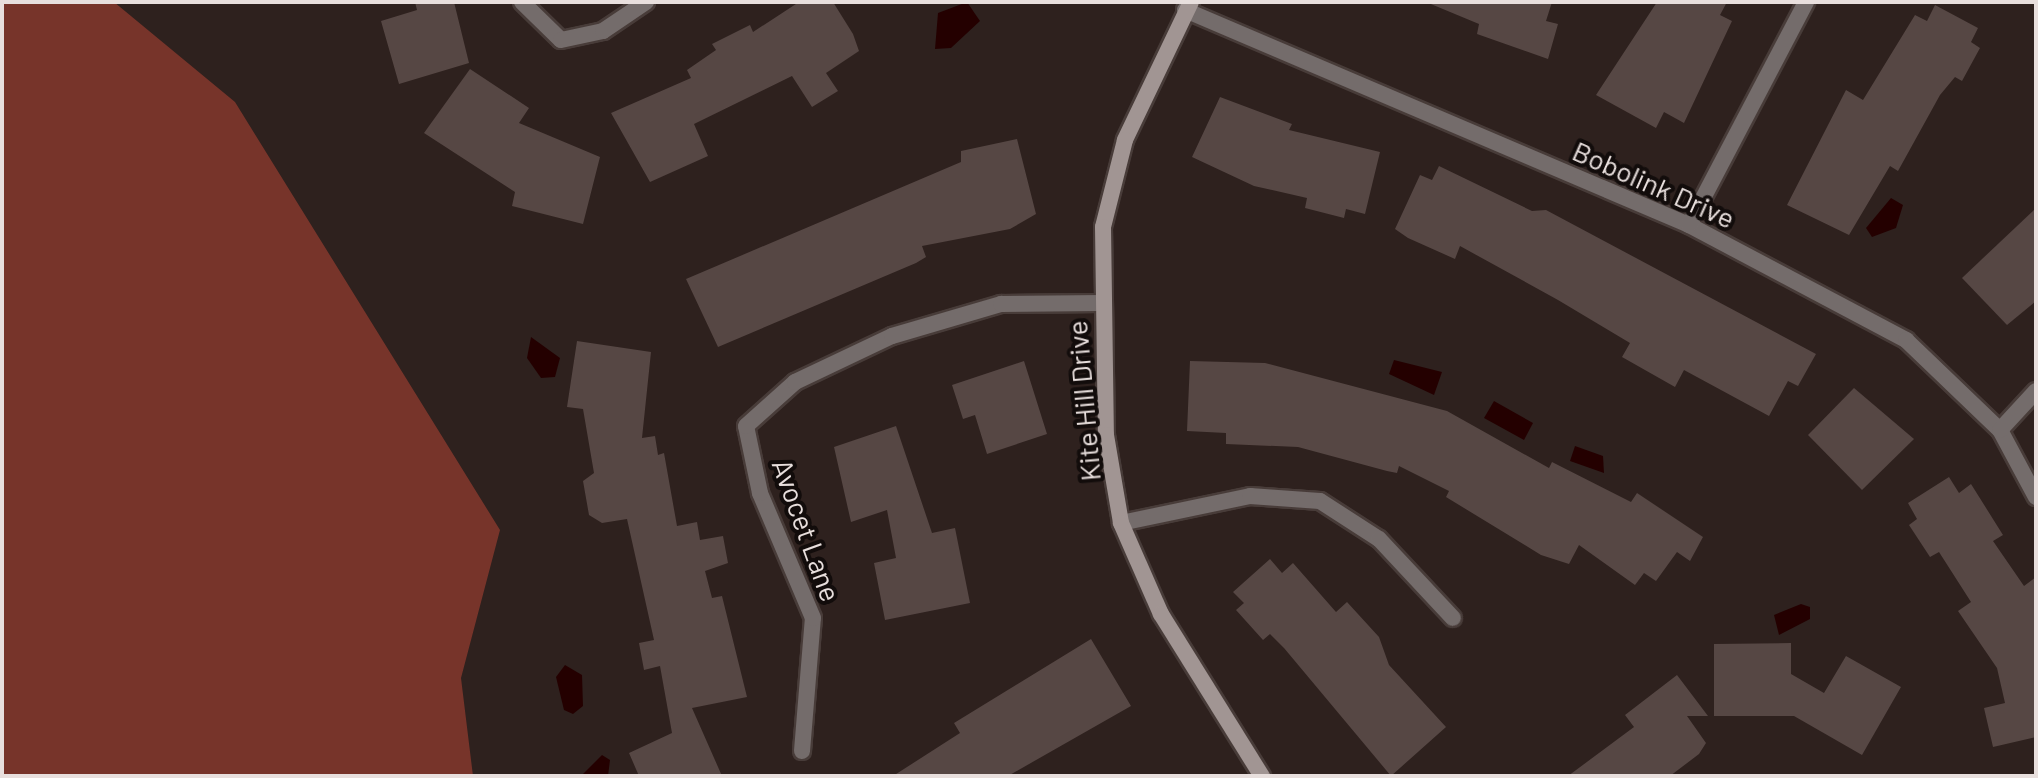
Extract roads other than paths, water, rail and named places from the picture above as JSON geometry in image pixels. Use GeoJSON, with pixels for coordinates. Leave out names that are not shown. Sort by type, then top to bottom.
{"type":"FeatureCollection","features":[{"type":"Feature","properties":{"kind":"street"},"geometry":{"type":"LineString","coordinates":[[522,2],[561,40],[603,31],[646,2]]}},
{"type":"Feature","properties":{"kind":"street"},"geometry":{"type":"LineString","coordinates":[[1689,225],[1806,2]]}},
{"type":"Feature","properties":{"kind":"street","name":"Bobolink Drive"},"geometry":{"type":"LineString","coordinates":[[1188,6],[1689,225],[1906,340],[2000,430],[2036,497]]}},
{"type":"Feature","properties":{"kind":"street","name":"Kite Hill Drive"},"geometry":{"type":"LineString","coordinates":[[1188,6],[1125,140],[1103,227],[1101,303],[1106,435],[1121,523],[1161,614],[1262,776]]}},
{"type":"Feature","properties":{"kind":"street","name":"Avocet Lane"},"geometry":{"type":"LineString","coordinates":[[802,751],[813,618],[760,493],[746,426],[795,382],[892,336],[1001,304],[1101,303]]}},
{"type":"Feature","properties":{"kind":"street"},"geometry":{"type":"LineString","coordinates":[[2000,430],[2036,391]]}},
{"type":"Feature","properties":{"kind":"street"},"geometry":{"type":"LineString","coordinates":[[1121,523],[1250,496],[1320,501],[1379,539],[1453,618]]}}]}
